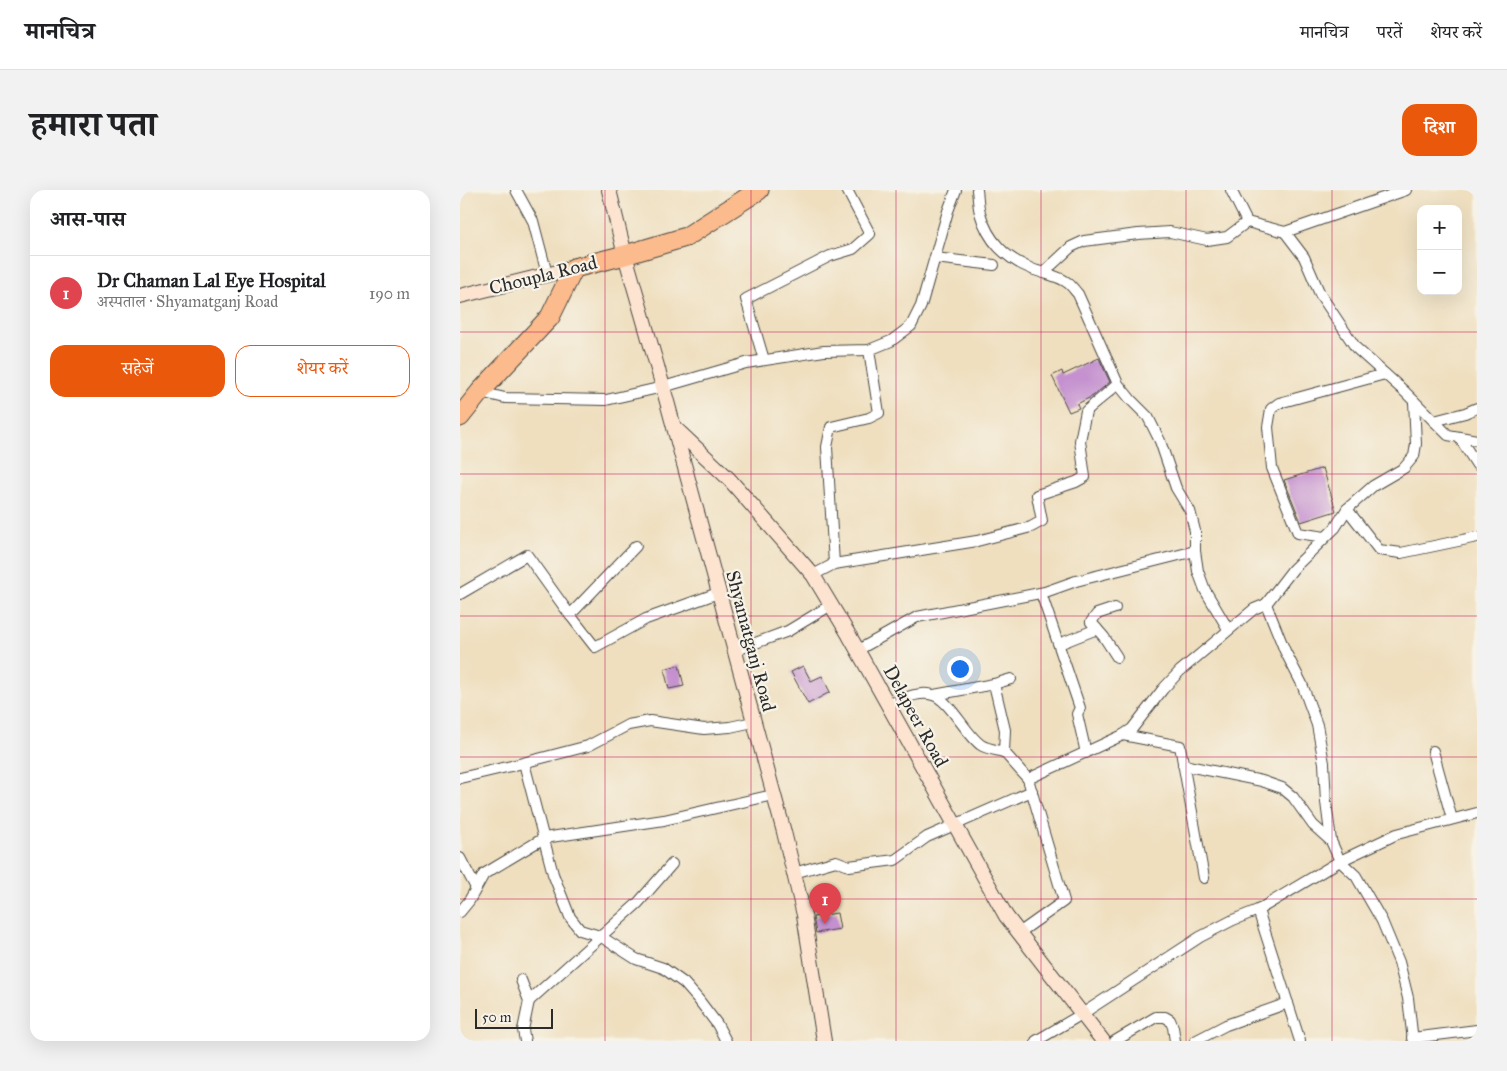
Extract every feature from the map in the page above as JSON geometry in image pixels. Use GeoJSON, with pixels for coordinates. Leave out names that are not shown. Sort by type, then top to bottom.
{"type":"FeatureCollection","features":[{"type":"Feature","properties":{"kind":"highway","name":"Choupla Road"},"geometry":{"type":"LineString","coordinates":[[574,268],[686,237],[759,190]]}},
{"type":"Feature","properties":{"kind":"highway"},"geometry":{"type":"LineString","coordinates":[[460,417],[480,392],[550,317],[574,268]]}},
{"type":"Feature","properties":{"kind":"highway"},"geometry":{"type":"LineString","coordinates":[[460,398],[542,313],[574,268]]}},
{"type":"Feature","properties":{"kind":"street"},"geometry":{"type":"LineString","coordinates":[[516,190],[533,221],[547,274]]}},
{"type":"Feature","properties":{"kind":"street","name":"Shyamatganj Road"},"geometry":{"type":"LineString","coordinates":[[609,190],[625,255],[794,873],[804,915],[824,1041]]}},
{"type":"Feature","properties":{"kind":"street"},"geometry":{"type":"LineString","coordinates":[[764,360],[746,299],[830,256],[853,248],[870,234],[848,190]]}},
{"type":"Feature","properties":{"kind":"street"},"geometry":{"type":"LineString","coordinates":[[480,392],[505,398],[606,400],[764,360],[824,351],[869,350],[891,341],[911,326],[921,306],[948,211],[956,190]]}},
{"type":"Feature","properties":{"kind":"street"},"geometry":{"type":"LineString","coordinates":[[977,190],[980,203],[979,211],[989,236],[1001,252],[1032,269],[1056,276],[1068,283],[1078,294],[1118,384],[1148,417],[1160,441],[1176,488],[1190,511],[1198,571],[1204,590],[1228,629]]}},
{"type":"Feature","properties":{"kind":"street"},"geometry":{"type":"LineString","coordinates":[[1231,190],[1248,222],[1285,232],[1406,190]]}},
{"type":"Feature","properties":{"kind":"street"},"geometry":{"type":"LineString","coordinates":[[1042,272],[1071,248],[1084,241],[1170,232],[1207,240],[1227,237],[1248,222]]}},
{"type":"Feature","properties":{"kind":"street"},"geometry":{"type":"LineString","coordinates":[[1285,232],[1304,257],[1320,294],[1356,348],[1448,435],[1477,440]]}},
{"type":"Feature","properties":{"kind":"street"},"geometry":{"type":"LineString","coordinates":[[935,258],[994,265]]}},
{"type":"Feature","properties":{"kind":"street","name":"Choupla Road"},"geometry":{"type":"LineString","coordinates":[[460,296],[574,268]]}},
{"type":"Feature","properties":{"kind":"street"},"geometry":{"type":"LineString","coordinates":[[834,564],[827,447],[830,426],[869,418],[879,413],[869,350]]}},
{"type":"Feature","properties":{"kind":"street"},"geometry":{"type":"LineString","coordinates":[[1325,537],[1298,533],[1272,468],[1268,427],[1271,409],[1279,404],[1385,374]]}},
{"type":"Feature","properties":{"kind":"street"},"geometry":{"type":"LineString","coordinates":[[812,575],[834,564],[977,541],[1031,527],[1042,521],[1038,495],[1086,477],[1080,440],[1086,412],[1118,384]]}},
{"type":"Feature","properties":{"kind":"street"},"geometry":{"type":"LineString","coordinates":[[1028,779],[1124,735],[1132,729],[1163,689],[1180,671],[1228,629],[1254,609],[1266,604],[1292,569],[1335,528],[1347,509],[1373,486],[1404,468],[1414,456],[1416,444],[1414,401]]}},
{"type":"Feature","properties":{"kind":"street"},"geometry":{"type":"LineString","coordinates":[[1434,421],[1477,408]]}},
{"type":"Feature","properties":{"kind":"street","name":"Delapeer Road"},"geometry":{"type":"LineString","coordinates":[[673,426],[729,479],[812,575],[858,650],[1006,916],[1104,1041]]}},
{"type":"Feature","properties":{"kind":"street"},"geometry":{"type":"LineString","coordinates":[[1459,437],[1477,465]]}},
{"type":"Feature","properties":{"kind":"street"},"geometry":{"type":"LineString","coordinates":[[1347,509],[1379,550],[1401,553],[1477,537]]}},
{"type":"Feature","properties":{"kind":"street"},"geometry":{"type":"LineString","coordinates":[[570,615],[636,546]]}},
{"type":"Feature","properties":{"kind":"street"},"geometry":{"type":"LineString","coordinates":[[858,650],[918,617],[1042,593],[1076,581],[1195,551]]}},
{"type":"Feature","properties":{"kind":"street"},"geometry":{"type":"LineString","coordinates":[[460,594],[527,555],[595,647],[646,619],[718,593]]}},
{"type":"Feature","properties":{"kind":"street"},"geometry":{"type":"LineString","coordinates":[[1042,593],[1080,708],[1077,714],[1086,753]]}},
{"type":"Feature","properties":{"kind":"street"},"geometry":{"type":"LineString","coordinates":[[1266,604],[1285,651],[1302,684],[1317,725],[1324,763],[1331,841],[1340,861],[1356,876],[1389,937],[1399,962],[1408,998],[1412,1040],[1477,1030]]}},
{"type":"Feature","properties":{"kind":"street"},"geometry":{"type":"LineString","coordinates":[[734,651],[788,631],[831,605]]}},
{"type":"Feature","properties":{"kind":"street"},"geometry":{"type":"LineString","coordinates":[[1115,608],[1097,614],[1091,622],[1117,657]]}},
{"type":"Feature","properties":{"kind":"street"},"geometry":{"type":"LineString","coordinates":[[1059,644],[1096,629]]}},
{"type":"Feature","properties":{"kind":"street"},"geometry":{"type":"LineString","coordinates":[[888,705],[917,695],[934,695],[1011,679]]}},
{"type":"Feature","properties":{"kind":"street"},"geometry":{"type":"LineString","coordinates":[[994,684],[1005,730],[1004,752]]}},
{"type":"Feature","properties":{"kind":"street"},"geometry":{"type":"LineString","coordinates":[[934,695],[948,705],[982,746],[1004,752],[1028,779],[1064,901],[1019,933]]}},
{"type":"Feature","properties":{"kind":"street"},"geometry":{"type":"LineString","coordinates":[[460,778],[588,746],[628,725],[650,721],[704,729],[730,727],[753,722]]}},
{"type":"Feature","properties":{"kind":"street"},"geometry":{"type":"LineString","coordinates":[[1124,735],[1180,746],[1204,878]]}},
{"type":"Feature","properties":{"kind":"street"},"geometry":{"type":"LineString","coordinates":[[1433,751],[1452,819]]}},
{"type":"Feature","properties":{"kind":"street"},"geometry":{"type":"LineString","coordinates":[[524,763],[553,874],[570,917],[580,930],[600,936],[636,959],[663,968],[684,983],[712,1018],[726,1041]]}},
{"type":"Feature","properties":{"kind":"street"},"geometry":{"type":"LineString","coordinates":[[1183,765],[1262,781],[1282,788],[1293,797],[1313,825],[1331,841]]}},
{"type":"Feature","properties":{"kind":"street"},"geometry":{"type":"LineString","coordinates":[[794,873],[836,861],[849,866],[895,860],[927,837],[1032,791]]}},
{"type":"Feature","properties":{"kind":"street"},"geometry":{"type":"LineString","coordinates":[[460,912],[484,874],[544,838],[664,820],[774,795]]}},
{"type":"Feature","properties":{"kind":"street"},"geometry":{"type":"LineString","coordinates":[[1036,1041],[1082,1014],[1200,937],[1258,910],[1318,876],[1340,861],[1397,834],[1477,813]]}},
{"type":"Feature","properties":{"kind":"street"},"geometry":{"type":"LineString","coordinates":[[460,858],[476,888]]}},
{"type":"Feature","properties":{"kind":"street"},"geometry":{"type":"LineString","coordinates":[[529,1001],[638,903],[672,864]]}},
{"type":"Feature","properties":{"kind":"street"},"geometry":{"type":"LineString","coordinates":[[1258,910],[1300,1041]]}},
{"type":"Feature","properties":{"kind":"street"},"geometry":{"type":"LineString","coordinates":[[522,980],[529,1001],[523,1030],[525,1041]]}},
{"type":"Feature","properties":{"kind":"street"},"geometry":{"type":"LineString","coordinates":[[1195,1041],[1226,1025],[1288,1003]]}},
{"type":"Feature","properties":{"kind":"street"},"geometry":{"type":"LineString","coordinates":[[1115,1041],[1156,1017],[1165,1017],[1170,1020],[1173,1026],[1175,1041]]}},
{"type":"Feature","properties":{"kind":"building"},"geometry":{"type":"Polygon","coordinates":[[[1099,358],[1110,382],[1093,396],[1077,404],[1079,408],[1069,412],[1052,376],[1062,371],[1063,375],[1099,358]]]}},
{"type":"Feature","properties":{"kind":"building"},"geometry":{"type":"Polygon","coordinates":[[[1323,468],[1336,511],[1301,522],[1284,480],[1323,468]]]}},
{"type":"Feature","properties":{"kind":"building"},"geometry":{"type":"Polygon","coordinates":[[[679,665],[684,686],[669,689],[664,669],[679,665]]]}},
{"type":"Feature","properties":{"kind":"building"},"geometry":{"type":"Polygon","coordinates":[[[803,666],[811,681],[822,676],[830,692],[808,704],[791,672],[803,666]]]}},
{"type":"Feature","properties":{"kind":"building"},"geometry":{"type":"Polygon","coordinates":[[[837,913],[840,929],[816,933],[813,917],[837,913]]]}},
{"type":"Feature","properties":{"kind":"place","name":"Dr Chaman Lal Eye Hospital"},"geometry":{"type":"Point","coordinates":[825,924]}}]}
